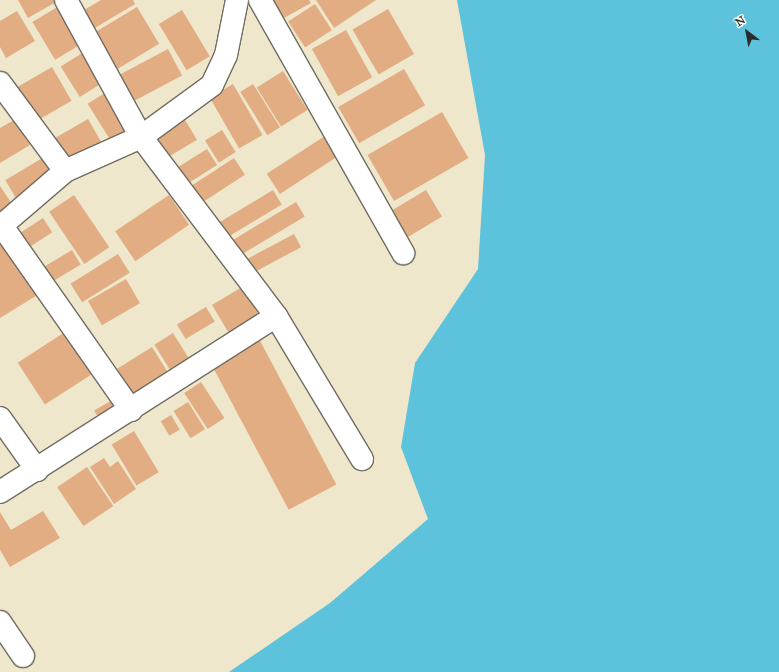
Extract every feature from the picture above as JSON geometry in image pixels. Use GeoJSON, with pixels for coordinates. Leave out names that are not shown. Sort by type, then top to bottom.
{"type":"FeatureCollection","features":[{"type":"Feature","properties":{"kind":"street"},"geometry":{"type":"LineString","coordinates":[[66,0],[141,137],[276,316],[362,459]]}},
{"type":"Feature","properties":{"kind":"street"},"geometry":{"type":"LineString","coordinates":[[131,410],[1,227],[65,171],[141,137],[212,85],[226,55],[237,0]]}},
{"type":"Feature","properties":{"kind":"street"},"geometry":{"type":"LineString","coordinates":[[260,0],[403,253]]}},
{"type":"Feature","properties":{"kind":"street"},"geometry":{"type":"LineString","coordinates":[[0,83],[65,171]]}},
{"type":"Feature","properties":{"kind":"street"},"geometry":{"type":"LineString","coordinates":[[0,492],[37,470],[276,316]]}},
{"type":"Feature","properties":{"kind":"street"},"geometry":{"type":"LineString","coordinates":[[0,418],[37,470]]}},
{"type":"Feature","properties":{"kind":"street"},"geometry":{"type":"LineString","coordinates":[[0,622],[23,656]]}},
{"type":"Feature","properties":{"kind":"water"},"geometry":{"type":"Polygon","coordinates":[[[457,0],[779,0],[779,672],[229,672],[330,603],[428,519],[401,447],[415,363],[478,269],[485,155],[457,0]]]}},
{"type":"Feature","properties":{"kind":"building"},"geometry":{"type":"Polygon","coordinates":[[[18,0],[55,0],[56,2],[28,18],[18,0]]]}},
{"type":"Feature","properties":{"kind":"building"},"geometry":{"type":"Polygon","coordinates":[[[101,0],[133,0],[135,4],[90,31],[79,13],[101,0]]]}},
{"type":"Feature","properties":{"kind":"building"},"geometry":{"type":"Polygon","coordinates":[[[273,0],[309,0],[311,3],[284,18],[273,0]]]}},
{"type":"Feature","properties":{"kind":"building"},"geometry":{"type":"Polygon","coordinates":[[[316,0],[376,0],[334,28],[316,0]]]}},
{"type":"Feature","properties":{"kind":"building"},"geometry":{"type":"Polygon","coordinates":[[[315,4],[332,30],[305,47],[288,21],[315,4]]]}},
{"type":"Feature","properties":{"kind":"building"},"geometry":{"type":"Polygon","coordinates":[[[59,6],[82,44],[55,60],[32,22],[59,6]]]}},
{"type":"Feature","properties":{"kind":"building"},"geometry":{"type":"Polygon","coordinates":[[[137,7],[159,44],[115,71],[92,34],[137,7]]]}},
{"type":"Feature","properties":{"kind":"building"},"geometry":{"type":"Polygon","coordinates":[[[388,9],[414,54],[378,75],[352,30],[388,9]]]}},
{"type":"Feature","properties":{"kind":"building"},"geometry":{"type":"Polygon","coordinates":[[[182,10],[210,56],[187,70],[159,24],[182,10]]]}},
{"type":"Feature","properties":{"kind":"building"},"geometry":{"type":"Polygon","coordinates":[[[17,11],[35,41],[6,58],[0,47],[0,21],[17,11]]]}},
{"type":"Feature","properties":{"kind":"building"},"geometry":{"type":"Polygon","coordinates":[[[346,30],[372,77],[338,96],[312,49],[346,30]]]}},
{"type":"Feature","properties":{"kind":"building"},"geometry":{"type":"Polygon","coordinates":[[[168,49],[182,75],[134,101],[119,75],[168,49]]]}},
{"type":"Feature","properties":{"kind":"building"},"geometry":{"type":"Polygon","coordinates":[[[87,50],[106,81],[80,97],[61,66],[87,50]]]}},
{"type":"Feature","properties":{"kind":"building"},"geometry":{"type":"Polygon","coordinates":[[[52,67],[72,101],[36,121],[16,88],[52,67]]]}},
{"type":"Feature","properties":{"kind":"building"},"geometry":{"type":"Polygon","coordinates":[[[404,69],[425,105],[359,143],[338,107],[404,69]]]}},
{"type":"Feature","properties":{"kind":"building"},"geometry":{"type":"Polygon","coordinates":[[[283,71],[307,110],[281,126],[257,87],[283,71]]]}},
{"type":"Feature","properties":{"kind":"building"},"geometry":{"type":"Polygon","coordinates":[[[233,84],[262,135],[239,149],[210,98],[233,84]]]}},
{"type":"Feature","properties":{"kind":"building"},"geometry":{"type":"Polygon","coordinates":[[[253,84],[280,127],[267,135],[240,92],[253,84]]]}},
{"type":"Feature","properties":{"kind":"building"},"geometry":{"type":"Polygon","coordinates":[[[108,91],[132,129],[111,142],[88,104],[108,91]]]}},
{"type":"Feature","properties":{"kind":"building"},"geometry":{"type":"Polygon","coordinates":[[[442,112],[468,158],[394,201],[368,155],[442,112]]]}},
{"type":"Feature","properties":{"kind":"building"},"geometry":{"type":"Polygon","coordinates":[[[182,115],[197,140],[169,157],[154,132],[182,115]]]}},
{"type":"Feature","properties":{"kind":"building"},"geometry":{"type":"Polygon","coordinates":[[[88,119],[102,143],[67,163],[53,139],[88,119]]]}},
{"type":"Feature","properties":{"kind":"building"},"geometry":{"type":"Polygon","coordinates":[[[14,120],[30,145],[0,163],[0,128],[14,120]]]}},
{"type":"Feature","properties":{"kind":"building"},"geometry":{"type":"Polygon","coordinates":[[[222,130],[236,152],[219,163],[205,141],[222,130]]]}},
{"type":"Feature","properties":{"kind":"building"},"geometry":{"type":"Polygon","coordinates":[[[328,134],[341,154],[280,194],[267,174],[328,134]]]}},
{"type":"Feature","properties":{"kind":"building"},"geometry":{"type":"Polygon","coordinates":[[[207,149],[217,165],[188,183],[178,167],[207,149]]]}},
{"type":"Feature","properties":{"kind":"building"},"geometry":{"type":"Polygon","coordinates":[[[49,154],[60,172],[16,198],[5,180],[49,154]]]}},
{"type":"Feature","properties":{"kind":"building"},"geometry":{"type":"Polygon","coordinates":[[[234,158],[245,175],[200,204],[189,187],[234,158]]]}},
{"type":"Feature","properties":{"kind":"building"},"geometry":{"type":"Polygon","coordinates":[[[0,186],[12,204],[0,212],[0,186]]]}},
{"type":"Feature","properties":{"kind":"building"},"geometry":{"type":"Polygon","coordinates":[[[273,190],[282,205],[229,237],[220,222],[273,190]]]}},
{"type":"Feature","properties":{"kind":"building"},"geometry":{"type":"Polygon","coordinates":[[[426,190],[442,217],[408,237],[392,211],[426,190]]]}},
{"type":"Feature","properties":{"kind":"building"},"geometry":{"type":"Polygon","coordinates":[[[74,195],[109,247],[84,264],[49,212],[74,195]]]}},
{"type":"Feature","properties":{"kind":"building"},"geometry":{"type":"Polygon","coordinates":[[[169,195],[189,225],[135,261],[115,231],[169,195]]]}},
{"type":"Feature","properties":{"kind":"building"},"geometry":{"type":"Polygon","coordinates":[[[296,202],[305,217],[238,257],[229,242],[296,202]]]}},
{"type":"Feature","properties":{"kind":"building"},"geometry":{"type":"Polygon","coordinates":[[[43,218],[52,232],[30,247],[20,233],[43,218]]]}},
{"type":"Feature","properties":{"kind":"building"},"geometry":{"type":"Polygon","coordinates":[[[294,234],[301,247],[254,272],[247,259],[294,234]]]}},
{"type":"Feature","properties":{"kind":"building"},"geometry":{"type":"Polygon","coordinates":[[[5,240],[39,294],[0,318],[0,243],[5,240]]]}},
{"type":"Feature","properties":{"kind":"building"},"geometry":{"type":"Polygon","coordinates":[[[72,250],[81,265],[52,282],[44,267],[72,250]]]}},
{"type":"Feature","properties":{"kind":"building"},"geometry":{"type":"Polygon","coordinates":[[[118,254],[130,273],[82,302],[71,284],[118,254]]]}},
{"type":"Feature","properties":{"kind":"building"},"geometry":{"type":"Polygon","coordinates":[[[126,279],[140,303],[102,325],[88,301],[126,279]]]}},
{"type":"Feature","properties":{"kind":"building"},"geometry":{"type":"Polygon","coordinates":[[[242,287],[259,315],[229,333],[212,305],[242,287]]]}},
{"type":"Feature","properties":{"kind":"building"},"geometry":{"type":"Polygon","coordinates":[[[206,307],[215,322],[186,339],[177,325],[206,307]]]}},
{"type":"Feature","properties":{"kind":"building"},"geometry":{"type":"Polygon","coordinates":[[[68,330],[95,372],[45,405],[18,363],[68,330]]]}},
{"type":"Feature","properties":{"kind":"building"},"geometry":{"type":"Polygon","coordinates":[[[173,333],[189,359],[171,371],[154,345],[173,333]]]}},
{"type":"Feature","properties":{"kind":"building"},"geometry":{"type":"Polygon","coordinates":[[[258,337],[336,484],[289,510],[210,362],[258,337]]]}},
{"type":"Feature","properties":{"kind":"building"},"geometry":{"type":"Polygon","coordinates":[[[152,347],[169,374],[134,396],[117,369],[152,347]]]}},
{"type":"Feature","properties":{"kind":"building"},"geometry":{"type":"Polygon","coordinates":[[[201,382],[224,418],[208,429],[184,393],[201,382]]]}},
{"type":"Feature","properties":{"kind":"building"},"geometry":{"type":"Polygon","coordinates":[[[114,399],[122,413],[102,424],[94,410],[114,399]]]}},
{"type":"Feature","properties":{"kind":"building"},"geometry":{"type":"Polygon","coordinates":[[[188,402],[205,429],[191,438],[174,411],[188,402]]]}},
{"type":"Feature","properties":{"kind":"building"},"geometry":{"type":"Polygon","coordinates":[[[171,415],[180,430],[169,436],[161,421],[171,415]]]}},
{"type":"Feature","properties":{"kind":"building"},"geometry":{"type":"Polygon","coordinates":[[[134,431],[159,472],[136,486],[112,444],[134,431]]]}},
{"type":"Feature","properties":{"kind":"building"},"geometry":{"type":"Polygon","coordinates":[[[104,458],[110,467],[118,461],[136,489],[114,504],[90,467],[104,458]]]}},
{"type":"Feature","properties":{"kind":"building"},"geometry":{"type":"Polygon","coordinates":[[[87,467],[113,506],[83,526],[57,487],[87,467]]]}},
{"type":"Feature","properties":{"kind":"building"},"geometry":{"type":"Polygon","coordinates":[[[43,511],[60,538],[10,567],[0,550],[0,512],[11,530],[43,511]]]}}]}
